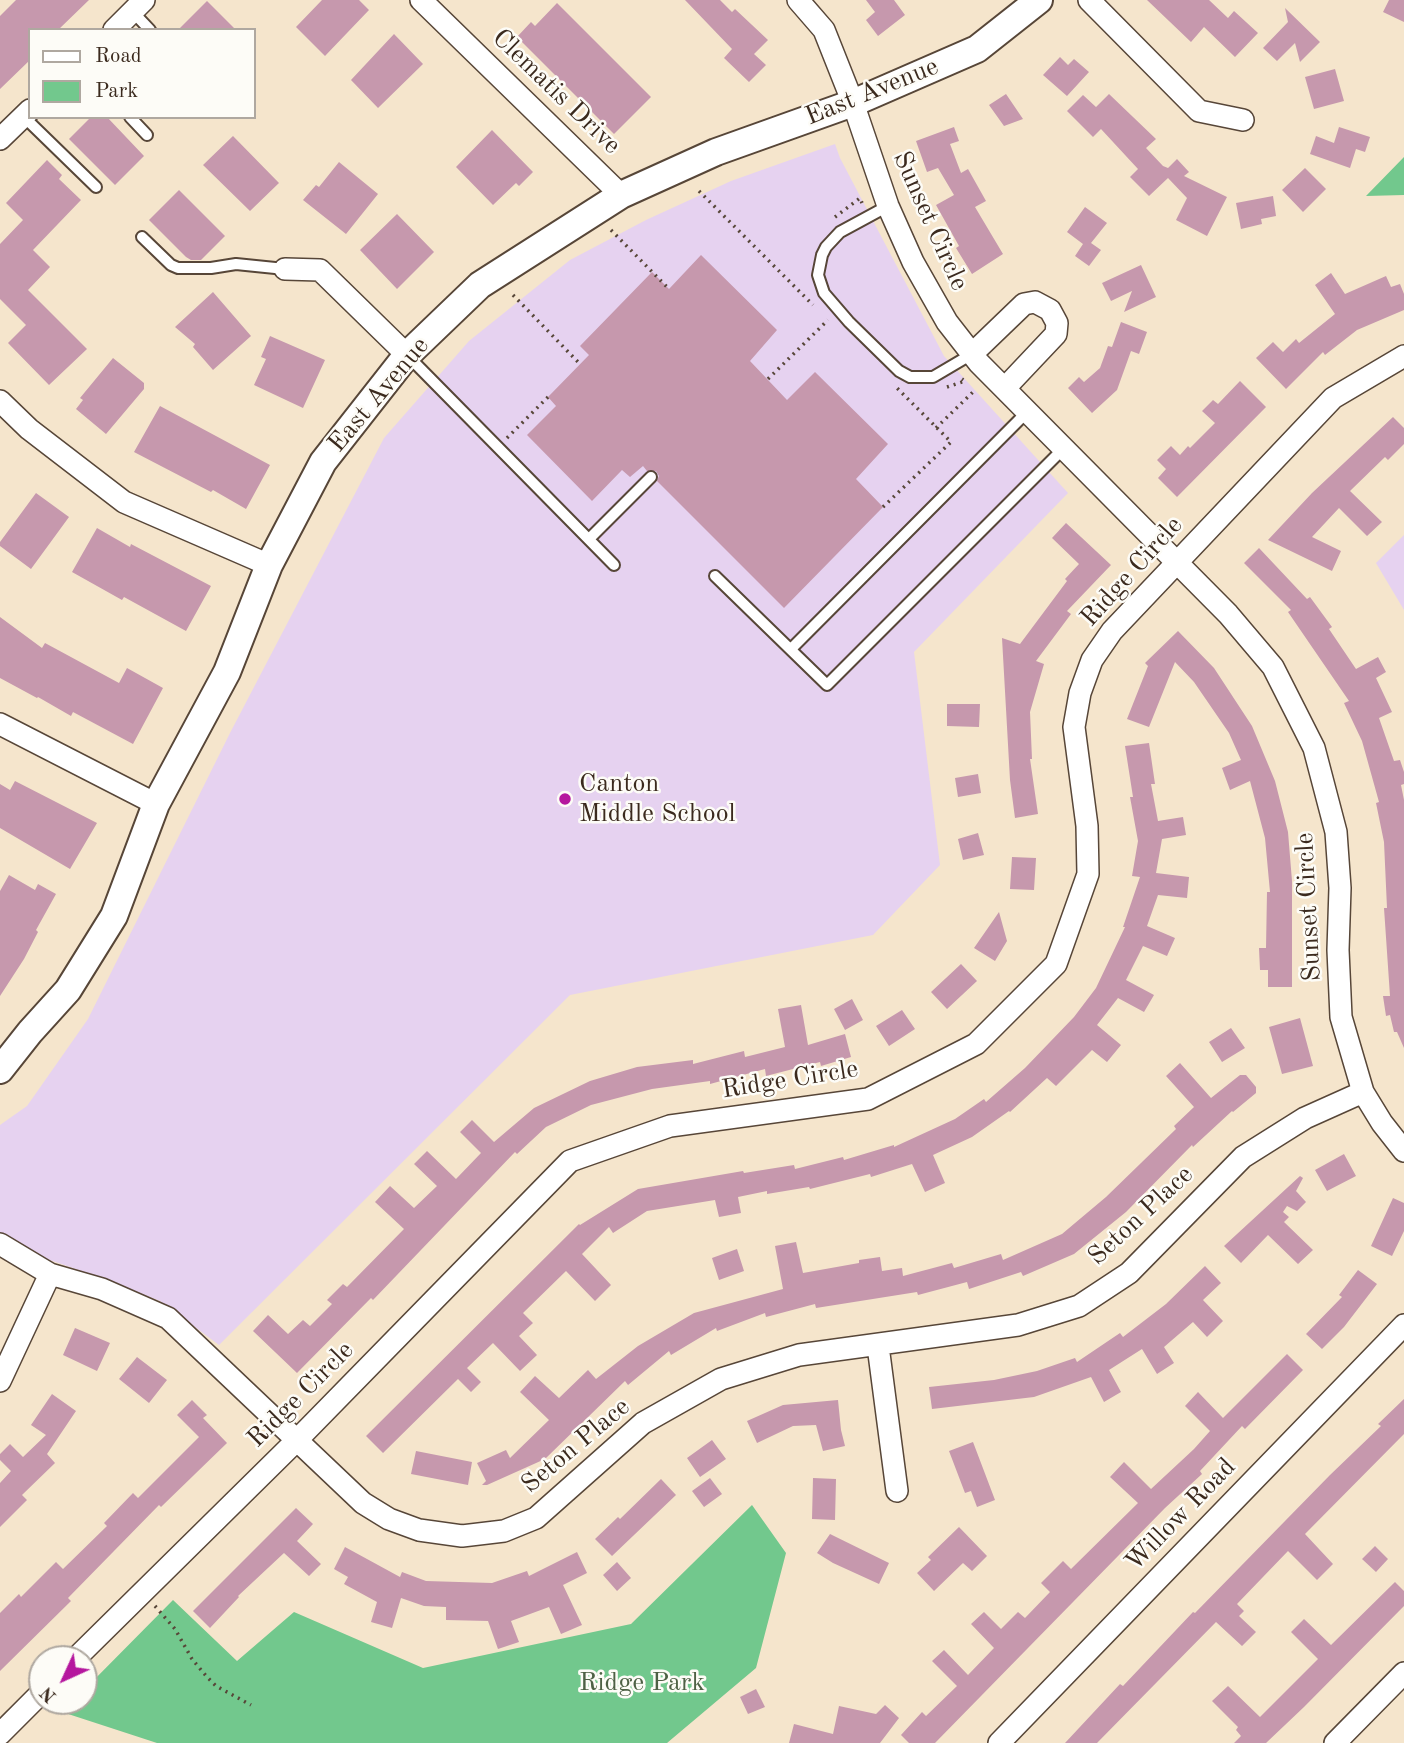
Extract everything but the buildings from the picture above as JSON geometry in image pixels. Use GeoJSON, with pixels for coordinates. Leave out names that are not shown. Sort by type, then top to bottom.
{"type":"FeatureCollection","features":[{"type":"Feature","properties":{"kind":"street","name":"Clematis Drive"},"geometry":{"type":"LineString","coordinates":[[421,0],[621,195]]}},
{"type":"Feature","properties":{"kind":"street","name":"Sunset Circle"},"geometry":{"type":"LineString","coordinates":[[798,0],[824,30],[853,103],[888,206],[930,296],[947,322],[972,354],[1228,614],[1273,667],[1314,748],[1336,832],[1340,888],[1338,950],[1341,1017],[1363,1092],[1404,1151]]}},
{"type":"Feature","properties":{"kind":"street","name":"East Avenue"},"geometry":{"type":"LineString","coordinates":[[0,1070],[68,990],[114,916],[156,804],[227,672],[269,565],[323,463],[407,355],[480,285],[621,195],[716,152],[853,103],[977,49],[1039,0]]}},
{"type":"Feature","properties":{"kind":"street"},"geometry":{"type":"LineString","coordinates":[[1090,0],[1199,111],[1242,120]]}},
{"type":"Feature","properties":{"kind":"street"},"geometry":{"type":"LineString","coordinates":[[116,28],[138,6]]}},
{"type":"Feature","properties":{"kind":"street"},"geometry":{"type":"LineString","coordinates":[[0,139],[26,113]]}},
{"type":"Feature","properties":{"kind":"street"},"geometry":{"type":"LineString","coordinates":[[285,269],[320,270],[407,355]]}},
{"type":"Feature","properties":{"kind":"street"},"geometry":{"type":"LineString","coordinates":[[972,354],[1024,304],[1035,302],[1051,310],[1057,323],[1056,334],[1005,388]]}},
{"type":"Feature","properties":{"kind":"street","name":"Ridge Circle"},"geometry":{"type":"LineString","coordinates":[[89,1645],[297,1440],[570,1161],[670,1126],[868,1099],[976,1044],[1056,964],[1088,874],[1087,826],[1074,727],[1080,693],[1092,660],[1112,631],[1333,398],[1404,356]]}},
{"type":"Feature","properties":{"kind":"street"},"geometry":{"type":"LineString","coordinates":[[0,401],[29,429],[124,502],[269,565]]}},
{"type":"Feature","properties":{"kind":"street"},"geometry":{"type":"LineString","coordinates":[[0,724],[156,804]]}},
{"type":"Feature","properties":{"kind":"street","name":"Seton Place"},"geometry":{"type":"LineString","coordinates":[[0,1244],[50,1274],[102,1289],[168,1318],[363,1503],[389,1519],[419,1530],[462,1536],[504,1531],[536,1518],[643,1423],[721,1379],[799,1354],[878,1346],[1018,1325],[1079,1306],[1129,1273],[1243,1157],[1304,1118],[1363,1092]]}},
{"type":"Feature","properties":{"kind":"street"},"geometry":{"type":"LineString","coordinates":[[0,1381],[50,1274]]}},
{"type":"Feature","properties":{"kind":"street","name":"Willow Road"},"geometry":{"type":"LineString","coordinates":[[999,1743],[1404,1325]]}},
{"type":"Feature","properties":{"kind":"street"},"geometry":{"type":"LineString","coordinates":[[878,1346],[897,1491]]}},
{"type":"Feature","properties":{"kind":"street"},"geometry":{"type":"LineString","coordinates":[[1335,1743],[1404,1673]]}},
{"type":"Feature","properties":{"kind":"street"},"geometry":{"type":"LineString","coordinates":[[0,1734],[28,1706]]}},
{"type":"Feature","properties":{"kind":"lane"},"geometry":{"type":"LineString","coordinates":[[138,6],[149,28]]}},
{"type":"Feature","properties":{"kind":"lane"},"geometry":{"type":"LineString","coordinates":[[32,119],[96,187]]}},
{"type":"Feature","properties":{"kind":"lane"},"geometry":{"type":"LineString","coordinates":[[132,119],[146,135]]}},
{"type":"Feature","properties":{"kind":"lane"},"geometry":{"type":"LineString","coordinates":[[888,206],[840,232],[826,247],[818,275],[824,293],[849,322],[904,375],[933,377],[972,354]]}},
{"type":"Feature","properties":{"kind":"lane"},"geometry":{"type":"LineString","coordinates":[[142,237],[171,265],[178,268],[211,268],[236,264],[285,269]]}},
{"type":"Feature","properties":{"kind":"lane"},"geometry":{"type":"LineString","coordinates":[[407,355],[614,565]]}},
{"type":"Feature","properties":{"kind":"lane"},"geometry":{"type":"LineString","coordinates":[[791,649],[1028,411]]}},
{"type":"Feature","properties":{"kind":"lane"},"geometry":{"type":"LineString","coordinates":[[715,576],[827,685],[1064,448]]}},
{"type":"Feature","properties":{"kind":"lane"},"geometry":{"type":"LineString","coordinates":[[589,539],[651,477]]}},
{"type":"Feature","properties":{"kind":"path"},"geometry":{"type":"LineString","coordinates":[[699,191],[814,306]]}},
{"type":"Feature","properties":{"kind":"path"},"geometry":{"type":"LineString","coordinates":[[611,230],[669,289]]}},
{"type":"Feature","properties":{"kind":"path"},"geometry":{"type":"LineString","coordinates":[[513,295],[580,364]]}},
{"type":"Feature","properties":{"kind":"path"},"geometry":{"type":"LineString","coordinates":[[768,379],[828,320],[821,313]]}},
{"type":"Feature","properties":{"kind":"path"},"geometry":{"type":"LineString","coordinates":[[883,507],[951,442],[896,387]]}},
{"type":"Feature","properties":{"kind":"path"},"geometry":{"type":"LineString","coordinates":[[936,428],[974,391]]}},
{"type":"Feature","properties":{"kind":"path"},"geometry":{"type":"LineString","coordinates":[[498,447],[548,397]]}},
{"type":"Feature","properties":{"kind":"path"},"geometry":{"type":"LineString","coordinates":[[142,1592],[175,1629],[192,1659],[207,1677],[251,1705]]}},
{"type":"Feature","properties":{"kind":"shaded area","name":"Canton Middle School"},"geometry":{"type":"Polygon","coordinates":[[[835,144],[944,356],[1068,493],[914,652],[940,865],[873,935],[570,995],[219,1345],[160,1301],[41,1257],[0,1235],[0,1125],[27,1106],[88,1019],[230,733],[384,438],[469,341],[570,260],[646,220],[731,181],[835,144]]]}},
{"type":"Feature","properties":{"kind":"shaded area"},"geometry":{"type":"Polygon","coordinates":[[[1404,535],[1404,610],[1376,563],[1404,535]]]}},
{"type":"Feature","properties":{"kind":"green space"},"geometry":{"type":"Polygon","coordinates":[[[1404,157],[1404,195],[1366,196],[1404,157]]]}},
{"type":"Feature","properties":{"kind":"green space","name":"Ridge Park"},"geometry":{"type":"Polygon","coordinates":[[[752,1505],[786,1553],[756,1668],[667,1743],[157,1743],[71,1715],[98,1715],[98,1676],[173,1600],[237,1661],[294,1612],[423,1668],[631,1624],[752,1505]]]}},
{"type":"Feature","properties":{"kind":"place","name":"Canton Middle School"},"geometry":{"type":"Point","coordinates":[565,799]}}]}
